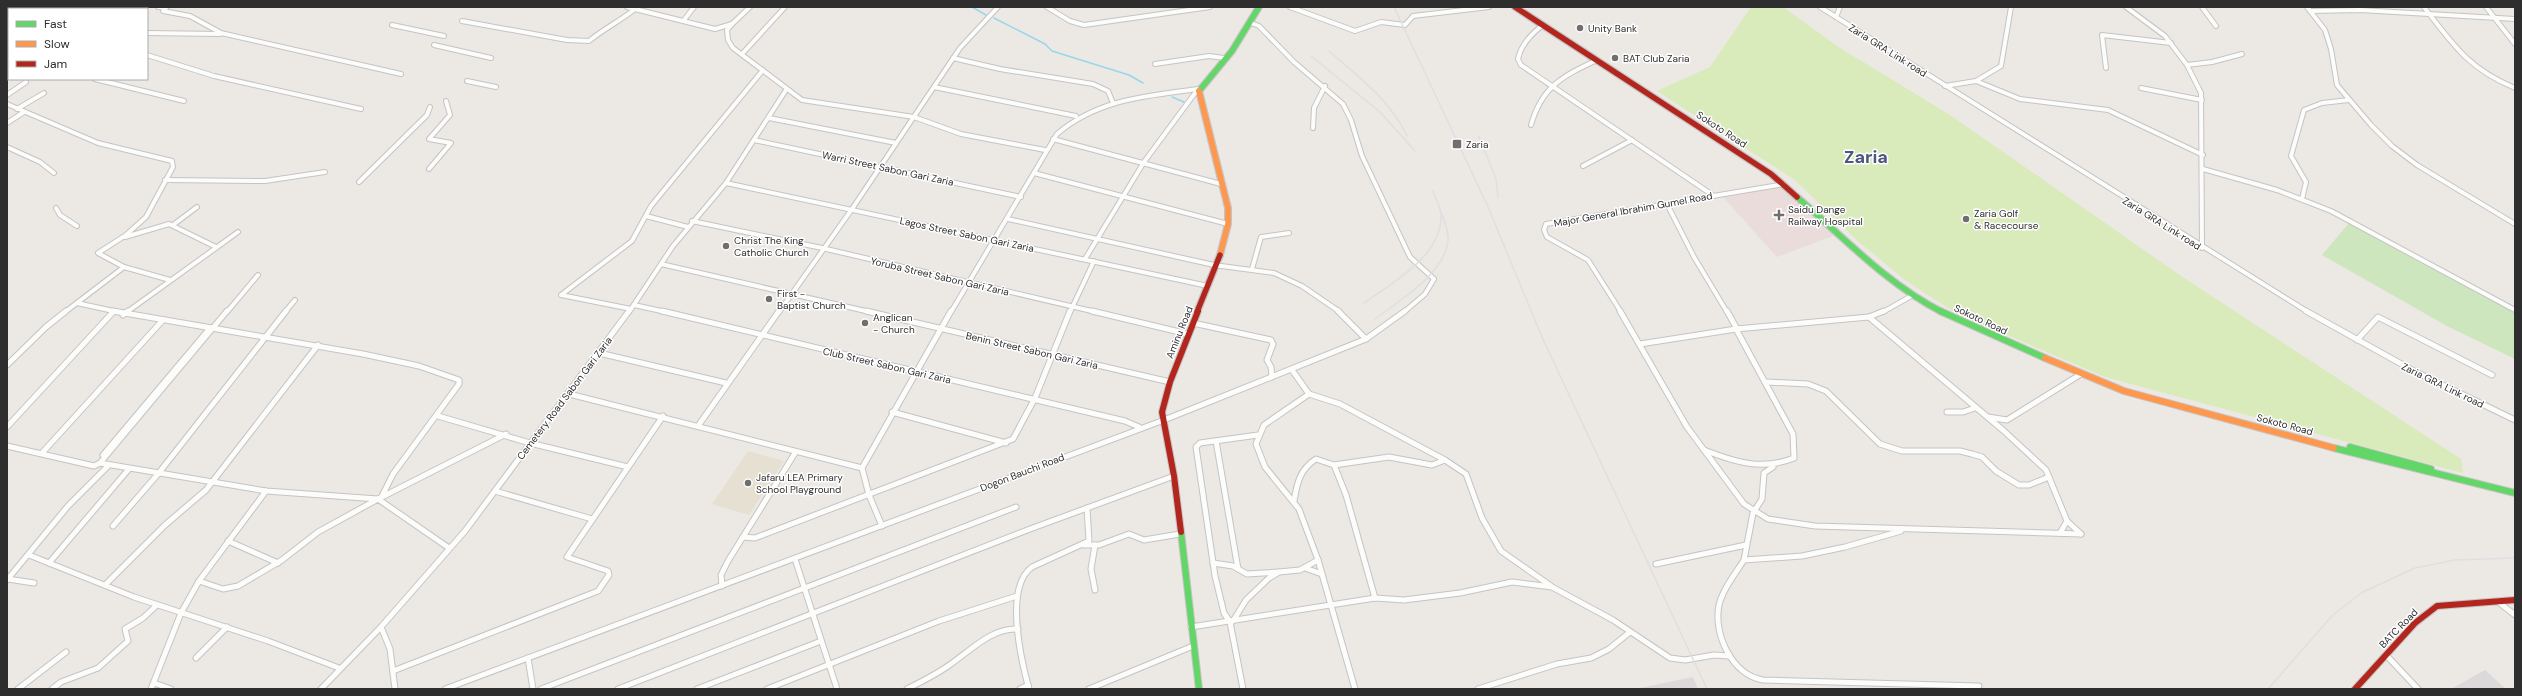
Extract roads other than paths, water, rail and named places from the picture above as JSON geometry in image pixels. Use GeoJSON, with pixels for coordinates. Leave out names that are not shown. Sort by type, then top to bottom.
{"type":"FeatureCollection","features":[{"type":"Feature","properties":{"kind":"main road"},"geometry":{"type":"LineString","coordinates":[[1198,89],[1251,23],[1259,7]]}},
{"type":"Feature","properties":{"kind":"main road","name":"Sokoto Road"},"geometry":{"type":"LineString","coordinates":[[1515,7],[1784,184],[1887,276],[1913,295],[1972,327],[2124,391],[2385,462],[2515,493]]}},
{"type":"Feature","properties":{"kind":"main road","name":"Sokoto Road"},"geometry":{"type":"LineString","coordinates":[[1521,7],[1775,172],[1905,284],[1939,306],[1974,324],[2126,388],[2515,489]]}},
{"type":"Feature","properties":{"kind":"main road","name":"Aminu Road"},"geometry":{"type":"LineString","coordinates":[[1198,89],[1228,208],[1228,224],[1218,266],[1188,334],[1170,382],[1162,412],[1174,476],[1199,689]]}},
{"type":"Feature","properties":{"kind":"main road","name":"BATC Road"},"geometry":{"type":"LineString","coordinates":[[2355,689],[2420,619],[2438,606],[2515,600]]}},
{"type":"Feature","properties":{"kind":"street"},"geometry":{"type":"LineString","coordinates":[[158,7],[190,16],[222,34]]}},
{"type":"Feature","properties":{"kind":"street"},"geometry":{"type":"LineString","coordinates":[[627,7],[684,20],[715,29],[727,30]]}},
{"type":"Feature","properties":{"kind":"street"},"geometry":{"type":"LineString","coordinates":[[684,20],[694,7]]}},
{"type":"Feature","properties":{"kind":"street"},"geometry":{"type":"LineString","coordinates":[[727,30],[750,7]]}},
{"type":"Feature","properties":{"kind":"street"},"geometry":{"type":"LineString","coordinates":[[742,54],[785,7]]}},
{"type":"Feature","properties":{"kind":"street"},"geometry":{"type":"LineString","coordinates":[[698,426],[822,248],[852,209],[953,58],[998,7]]}},
{"type":"Feature","properties":{"kind":"street"},"geometry":{"type":"LineString","coordinates":[[1047,7],[1070,21],[1084,25],[1210,7]]}},
{"type":"Feature","properties":{"kind":"street"},"geometry":{"type":"LineString","coordinates":[[1290,7],[1355,31],[1381,22],[1405,24],[1413,16],[1427,13],[1489,7]]}},
{"type":"Feature","properties":{"kind":"street","name":"Zaria GRA Link road"},"geometry":{"type":"LineString","coordinates":[[1820,7],[2202,248],[2357,340],[2414,371],[2515,420]]}},
{"type":"Feature","properties":{"kind":"street"},"geometry":{"type":"LineString","coordinates":[[1836,17],[1840,7]]}},
{"type":"Feature","properties":{"kind":"street"},"geometry":{"type":"LineString","coordinates":[[1945,86],[1976,81],[2001,66],[2011,7]]}},
{"type":"Feature","properties":{"kind":"street"},"geometry":{"type":"LineString","coordinates":[[2126,7],[2148,23],[2171,43],[2187,65],[2199,86],[2202,100],[2202,248]]}},
{"type":"Feature","properties":{"kind":"street"},"geometry":{"type":"LineString","coordinates":[[2202,7],[2216,26]]}},
{"type":"Feature","properties":{"kind":"street"},"geometry":{"type":"LineString","coordinates":[[2307,7],[2325,30],[2331,49],[2336,85],[2348,100],[2392,146],[2410,160],[2515,224]]}},
{"type":"Feature","properties":{"kind":"street"},"geometry":{"type":"LineString","coordinates":[[2424,7],[2459,52],[2496,80],[2515,88]]}},
{"type":"Feature","properties":{"kind":"street"},"geometry":{"type":"LineString","coordinates":[[2486,7],[2515,44]]}},
{"type":"Feature","properties":{"kind":"street"},"geometry":{"type":"LineString","coordinates":[[462,21],[567,40],[589,41],[607,26],[623,19],[634,8]]}},
{"type":"Feature","properties":{"kind":"street"},"geometry":{"type":"LineString","coordinates":[[2310,11],[2360,10],[2515,19]]}},
{"type":"Feature","properties":{"kind":"street"},"geometry":{"type":"LineString","coordinates":[[1251,23],[1259,26],[1294,62],[1325,86],[1314,108],[1313,128]]}},
{"type":"Feature","properties":{"kind":"street"},"geometry":{"type":"LineString","coordinates":[[715,29],[732,24]]}},
{"type":"Feature","properties":{"kind":"street"},"geometry":{"type":"LineString","coordinates":[[392,25],[444,36]]}},
{"type":"Feature","properties":{"kind":"street"},"geometry":{"type":"LineString","coordinates":[[1543,25],[1525,42],[1518,59],[1521,65],[1714,196]]}},
{"type":"Feature","properties":{"kind":"street"},"geometry":{"type":"LineString","coordinates":[[727,30],[730,44],[786,90],[810,102],[872,109],[914,117],[961,134],[1046,150]]}},
{"type":"Feature","properties":{"kind":"street"},"geometry":{"type":"LineString","coordinates":[[148,33],[222,34],[299,49],[402,74]]}},
{"type":"Feature","properties":{"kind":"street"},"geometry":{"type":"LineString","coordinates":[[2106,68],[2102,35],[2171,43]]}},
{"type":"Feature","properties":{"kind":"street"},"geometry":{"type":"LineString","coordinates":[[434,45],[491,58]]}},
{"type":"Feature","properties":{"kind":"street"},"geometry":{"type":"LineString","coordinates":[[2187,65],[2212,62],[2242,54]]}},
{"type":"Feature","properties":{"kind":"street"},"geometry":{"type":"LineString","coordinates":[[148,55],[214,76],[361,109]]}},
{"type":"Feature","properties":{"kind":"street"},"geometry":{"type":"LineString","coordinates":[[1155,64],[1209,56],[1224,58]]}},
{"type":"Feature","properties":{"kind":"street"},"geometry":{"type":"LineString","coordinates":[[953,58],[1000,69],[1093,84],[1108,91],[1113,102]]}},
{"type":"Feature","properties":{"kind":"street"},"geometry":{"type":"LineString","coordinates":[[1531,125],[1538,102],[1551,85],[1597,60]]}},
{"type":"Feature","properties":{"kind":"street"},"geometry":{"type":"LineString","coordinates":[[688,227],[646,216],[651,206],[762,70]]}},
{"type":"Feature","properties":{"kind":"street"},"geometry":{"type":"LineString","coordinates":[[99,80],[184,101]]}},
{"type":"Feature","properties":{"kind":"street"},"geometry":{"type":"LineString","coordinates":[[467,81],[496,87]]}},
{"type":"Feature","properties":{"kind":"street"},"geometry":{"type":"LineString","coordinates":[[1976,81],[2020,99],[2108,110],[2203,155]]}},
{"type":"Feature","properties":{"kind":"street"},"geometry":{"type":"LineString","coordinates":[[7,95],[26,82]]}},
{"type":"Feature","properties":{"kind":"street","name":"Dogon Bauchi Road"},"geometry":{"type":"LineString","coordinates":[[445,689],[795,559],[1139,427],[1164,420],[1292,370],[1366,339],[1426,293],[1432,286],[1434,279],[1431,274],[1412,260],[1362,156],[1347,111],[1340,100],[1325,86]]}},
{"type":"Feature","properties":{"kind":"street"},"geometry":{"type":"LineString","coordinates":[[934,87],[1076,116]]}},
{"type":"Feature","properties":{"kind":"street"},"geometry":{"type":"LineString","coordinates":[[2141,88],[2202,100]]}},
{"type":"Feature","properties":{"kind":"street"},"geometry":{"type":"LineString","coordinates":[[882,526],[869,495],[862,468],[915,372],[967,283],[1008,219],[1053,139],[1076,116],[1113,102],[1198,89]]}},
{"type":"Feature","properties":{"kind":"street"},"geometry":{"type":"LineString","coordinates":[[1084,259],[1144,162],[1198,89]]}},
{"type":"Feature","properties":{"kind":"street","name":"Cemetery Road Sabon Gari Zaria"},"geometry":{"type":"LineString","coordinates":[[321,689],[339,668],[381,627],[449,548],[495,491],[599,353],[692,221],[726,182],[786,90]]}},
{"type":"Feature","properties":{"kind":"street"},"geometry":{"type":"LineString","coordinates":[[17,109],[44,93]]}},
{"type":"Feature","properties":{"kind":"street"},"geometry":{"type":"LineString","coordinates":[[2302,199],[2306,182],[2291,156],[2304,110],[2322,103],[2348,100]]}},
{"type":"Feature","properties":{"kind":"street"},"geometry":{"type":"LineString","coordinates":[[429,169],[451,143],[429,139],[450,115],[446,101]]}},
{"type":"Feature","properties":{"kind":"street"},"geometry":{"type":"LineString","coordinates":[[7,104],[102,144],[169,159],[173,164],[146,217],[122,238]]}},
{"type":"Feature","properties":{"kind":"street"},"geometry":{"type":"LineString","coordinates":[[359,182],[428,115],[430,107]]}},
{"type":"Feature","properties":{"kind":"street"},"geometry":{"type":"LineString","coordinates":[[7,123],[24,112]]}},
{"type":"Feature","properties":{"kind":"street"},"geometry":{"type":"LineString","coordinates":[[769,118],[896,143]]}},
{"type":"Feature","properties":{"kind":"street"},"geometry":{"type":"LineString","coordinates":[[1053,139],[1144,162],[1221,184]]}},
{"type":"Feature","properties":{"kind":"street","name":"Warri Street Sabon Gari Zaria"},"geometry":{"type":"LineString","coordinates":[[754,140],[1021,197]]}},
{"type":"Feature","properties":{"kind":"street"},"geometry":{"type":"LineString","coordinates":[[1583,166],[1632,140]]}},
{"type":"Feature","properties":{"kind":"street"},"geometry":{"type":"LineString","coordinates":[[7,147],[40,162],[54,173]]}},
{"type":"Feature","properties":{"kind":"street"},"geometry":{"type":"LineString","coordinates":[[2203,169],[2254,182],[2302,199],[2346,218],[2515,310]]}},
{"type":"Feature","properties":{"kind":"street"},"geometry":{"type":"LineString","coordinates":[[165,180],[219,183],[256,182],[325,172]]}},
{"type":"Feature","properties":{"kind":"street"},"geometry":{"type":"LineString","coordinates":[[1034,173],[1228,224]]}},
{"type":"Feature","properties":{"kind":"street","name":"Lagos Street Sabon Gari Zaria"},"geometry":{"type":"LineString","coordinates":[[726,182],[1208,286]]}},
{"type":"Feature","properties":{"kind":"street","name":"Major General Ibrahim Gumel Road"},"geometry":{"type":"LineString","coordinates":[[1640,344],[1604,283],[1588,260],[1547,237],[1544,230],[1546,224],[1784,184]]}},
{"type":"Feature","properties":{"kind":"street"},"geometry":{"type":"LineString","coordinates":[[1667,204],[1694,257],[1736,329],[1743,338],[1793,434],[1794,458],[1774,466],[1764,473],[1762,499],[1753,513],[1744,560],[1721,597],[1718,624],[1723,643],[1729,656],[1747,674],[1756,679],[1827,684],[1979,686]]}},
{"type":"Feature","properties":{"kind":"street"},"geometry":{"type":"LineString","coordinates":[[173,225],[197,207]]}},
{"type":"Feature","properties":{"kind":"street"},"geometry":{"type":"LineString","coordinates":[[56,208],[60,215],[77,226]]}},
{"type":"Feature","properties":{"kind":"street","name":"Club Street Sabon Gari Zaria"},"geometry":{"type":"LineString","coordinates":[[646,216],[632,241],[561,295],[632,307],[761,335],[915,372],[1035,398],[1125,420],[1139,427]]}},
{"type":"Feature","properties":{"kind":"street"},"geometry":{"type":"LineString","coordinates":[[1008,219],[1218,266],[1252,269],[1274,273],[1300,284],[1326,305],[1348,318],[1366,339]]}},
{"type":"Feature","properties":{"kind":"street","name":"Yoruba Street Sabon Gari Zaria"},"geometry":{"type":"LineString","coordinates":[[692,221],[822,248],[1188,334]]}},
{"type":"Feature","properties":{"kind":"street"},"geometry":{"type":"LineString","coordinates":[[170,280],[124,267],[98,255],[100,250],[122,238],[169,224],[216,247]]}},
{"type":"Feature","properties":{"kind":"street"},"geometry":{"type":"LineString","coordinates":[[123,315],[238,232]]}},
{"type":"Feature","properties":{"kind":"street"},"geometry":{"type":"LineString","coordinates":[[1252,269],[1261,237],[1289,233]]}},
{"type":"Feature","properties":{"kind":"street"},"geometry":{"type":"LineString","coordinates":[[743,537],[754,538],[1006,443],[1013,439],[1035,398],[1072,307],[1094,261]]}},
{"type":"Feature","properties":{"kind":"street","name":"Benin Street Sabon Gari Zaria"},"geometry":{"type":"LineString","coordinates":[[661,264],[940,330],[996,340],[1052,356],[1170,382]]}},
{"type":"Feature","properties":{"kind":"street"},"geometry":{"type":"LineString","coordinates":[[7,365],[46,327],[124,267]]}},
{"type":"Feature","properties":{"kind":"street"},"geometry":{"type":"LineString","coordinates":[[94,466],[258,275]]}},
{"type":"Feature","properties":{"kind":"street"},"geometry":{"type":"LineString","coordinates":[[1869,318],[1975,408],[1987,416],[2046,470],[2067,521],[2081,534],[1906,530],[1775,523],[1753,513],[1744,504],[1687,427],[1640,344],[1736,329],[1869,318],[1880,314],[1913,295]]}},
{"type":"Feature","properties":{"kind":"street"},"geometry":{"type":"LineString","coordinates":[[113,526],[158,474],[295,300]]}},
{"type":"Feature","properties":{"kind":"street"},"geometry":{"type":"LineString","coordinates":[[77,303],[123,315],[318,345],[382,358],[459,380],[459,384],[438,416],[393,474],[382,496]]}},
{"type":"Feature","properties":{"kind":"street"},"geometry":{"type":"LineString","coordinates":[[7,427],[113,312]]}},
{"type":"Feature","properties":{"kind":"street"},"geometry":{"type":"LineString","coordinates":[[2357,340],[2374,319],[2378,317],[2492,375]]}},
{"type":"Feature","properties":{"kind":"street"},"geometry":{"type":"LineString","coordinates":[[42,453],[162,321]]}},
{"type":"Feature","properties":{"kind":"street"},"geometry":{"type":"LineString","coordinates":[[1193,323],[1271,340],[1272,344],[1267,360],[1271,367],[1272,377]]}},
{"type":"Feature","properties":{"kind":"street"},"geometry":{"type":"LineString","coordinates":[[7,446],[94,466],[100,463],[212,328]]}},
{"type":"Feature","properties":{"kind":"street"},"geometry":{"type":"LineString","coordinates":[[1743,338],[1746,328]]}},
{"type":"Feature","properties":{"kind":"street"},"geometry":{"type":"LineString","coordinates":[[105,584],[165,526],[206,490],[318,345]]}},
{"type":"Feature","properties":{"kind":"street"},"geometry":{"type":"LineString","coordinates":[[599,353],[726,384]]}},
{"type":"Feature","properties":{"kind":"street"},"geometry":{"type":"LineString","coordinates":[[1292,370],[1309,394],[1340,404],[1371,422],[1388,428],[1445,460],[1466,474],[1482,518],[1501,551],[1552,587],[1674,659],[1720,654],[1729,656]]}},
{"type":"Feature","properties":{"kind":"street"},"geometry":{"type":"LineString","coordinates":[[2004,431],[2007,420],[2081,374]]}},
{"type":"Feature","properties":{"kind":"street"},"geometry":{"type":"LineString","coordinates":[[1766,382],[1809,383],[1819,386],[1836,400],[1840,406],[1880,444],[1902,450],[1960,451],[1972,454],[1982,457],[1996,472],[2019,485],[2029,485],[2050,477]]}},
{"type":"Feature","properties":{"kind":"street"},"geometry":{"type":"LineString","coordinates":[[569,394],[663,416],[795,453],[862,468]]}},
{"type":"Feature","properties":{"kind":"street"},"geometry":{"type":"LineString","coordinates":[[1309,394],[1273,418],[1258,435],[1256,444],[1265,467],[1300,509],[1332,605],[1355,689]]}},
{"type":"Feature","properties":{"kind":"street"},"geometry":{"type":"LineString","coordinates":[[1947,412],[1963,412],[1975,408]]}},
{"type":"Feature","properties":{"kind":"street"},"geometry":{"type":"LineString","coordinates":[[892,412],[1006,443]]}},
{"type":"Feature","properties":{"kind":"street"},"geometry":{"type":"LineString","coordinates":[[438,416],[506,434],[530,443],[628,467]]}},
{"type":"Feature","properties":{"kind":"street"},"geometry":{"type":"LineString","coordinates":[[393,671],[598,591],[609,575],[608,571],[567,557],[663,416]]}},
{"type":"Feature","properties":{"kind":"street"},"geometry":{"type":"LineString","coordinates":[[1987,416],[2007,420]]}},
{"type":"Feature","properties":{"kind":"street"},"geometry":{"type":"LineString","coordinates":[[199,581],[223,589],[232,588],[278,563],[318,532],[382,496],[506,434]]}},
{"type":"Feature","properties":{"kind":"street"},"geometry":{"type":"LineString","coordinates":[[1244,689],[1231,621],[1224,613],[1213,563],[1196,447],[1200,443],[1258,435]]}},
{"type":"Feature","properties":{"kind":"street"},"geometry":{"type":"LineString","coordinates":[[1216,441],[1236,567]]}},
{"type":"Feature","properties":{"kind":"street"},"geometry":{"type":"LineString","coordinates":[[1703,449],[1733,461],[1774,466]]}},
{"type":"Feature","properties":{"kind":"street"},"geometry":{"type":"LineString","coordinates":[[722,586],[721,575],[795,453]]}},
{"type":"Feature","properties":{"kind":"street"},"geometry":{"type":"LineString","coordinates":[[1294,501],[1300,474],[1305,466],[1316,459],[1334,465],[1389,457],[1432,465],[1445,460]]}},
{"type":"Feature","properties":{"kind":"street"},"geometry":{"type":"LineString","coordinates":[[100,463],[128,470],[212,481],[266,491],[378,499],[402,514],[449,548]]}},
{"type":"Feature","properties":{"kind":"street"},"geometry":{"type":"LineString","coordinates":[[8,580],[68,506],[109,465]]}},
{"type":"Feature","properties":{"kind":"street"},"geometry":{"type":"LineString","coordinates":[[1334,465],[1346,495],[1375,598]]}},
{"type":"Feature","properties":{"kind":"street"},"geometry":{"type":"LineString","coordinates":[[49,563],[128,470]]}},
{"type":"Feature","properties":{"kind":"street"},"geometry":{"type":"LineString","coordinates":[[618,689],[1087,508],[1174,476]]}},
{"type":"Feature","properties":{"kind":"street"},"geometry":{"type":"LineString","coordinates":[[171,689],[152,686],[181,613],[199,581],[228,540],[266,491]]}},
{"type":"Feature","properties":{"kind":"street"},"geometry":{"type":"LineString","coordinates":[[495,491],[592,519]]}},
{"type":"Feature","properties":{"kind":"street"},"geometry":{"type":"LineString","coordinates":[[541,689],[1016,507]]}},
{"type":"Feature","properties":{"kind":"street"},"geometry":{"type":"LineString","coordinates":[[1084,545],[1090,537],[1087,508]]}},
{"type":"Feature","properties":{"kind":"street"},"geometry":{"type":"LineString","coordinates":[[2060,533],[2067,521]]}},
{"type":"Feature","properties":{"kind":"street"},"geometry":{"type":"LineString","coordinates":[[1744,560],[1802,556],[1844,547],[1906,530]]}},
{"type":"Feature","properties":{"kind":"street"},"geometry":{"type":"LineString","coordinates":[[1020,689],[1028,687],[1018,628],[1017,583],[1026,571],[1084,545],[1095,545],[1129,534],[1144,540],[1180,534]]}},
{"type":"Feature","properties":{"kind":"street"},"geometry":{"type":"LineString","coordinates":[[228,540],[278,563]]}},
{"type":"Feature","properties":{"kind":"street"},"geometry":{"type":"LineString","coordinates":[[1095,545],[1091,569],[1095,590]]}},
{"type":"Feature","properties":{"kind":"street"},"geometry":{"type":"LineString","coordinates":[[1656,564],[1746,545]]}},
{"type":"Feature","properties":{"kind":"street"},"geometry":{"type":"LineString","coordinates":[[29,555],[157,605],[227,627],[339,668]]}},
{"type":"Feature","properties":{"kind":"street"},"geometry":{"type":"LineString","coordinates":[[795,559],[837,689]]}},
{"type":"Feature","properties":{"kind":"street"},"geometry":{"type":"LineString","coordinates":[[1213,563],[1236,567],[1250,574],[1300,570],[1318,560]]}},
{"type":"Feature","properties":{"kind":"street"},"geometry":{"type":"LineString","coordinates":[[1305,568],[1322,574]]}},
{"type":"Feature","properties":{"kind":"street"},"geometry":{"type":"LineString","coordinates":[[1231,621],[1246,600],[1269,578],[1279,572]]}},
{"type":"Feature","properties":{"kind":"street"},"geometry":{"type":"LineString","coordinates":[[8,580],[34,583]]}},
{"type":"Feature","properties":{"kind":"street"},"geometry":{"type":"LineString","coordinates":[[1191,627],[1375,598],[1404,600],[1460,593],[1512,582],[1552,587]]}},
{"type":"Feature","properties":{"kind":"street"},"geometry":{"type":"LineString","coordinates":[[767,689],[939,621],[1017,596]]}},
{"type":"Feature","properties":{"kind":"street"},"geometry":{"type":"LineString","coordinates":[[2497,601],[2515,615]]}},
{"type":"Feature","properties":{"kind":"street"},"geometry":{"type":"LineString","coordinates":[[52,689],[58,684],[101,666],[128,641],[125,629],[143,618],[157,605]]}},
{"type":"Feature","properties":{"kind":"street"},"geometry":{"type":"LineString","coordinates":[[196,658],[227,627]]}},
{"type":"Feature","properties":{"kind":"street"},"geometry":{"type":"LineString","coordinates":[[381,627],[389,644],[395,689]]}},
{"type":"Feature","properties":{"kind":"street"},"geometry":{"type":"LineString","coordinates":[[907,689],[947,667],[992,635],[1007,628],[1018,628]]}},
{"type":"Feature","properties":{"kind":"street"},"geometry":{"type":"LineString","coordinates":[[1478,689],[1557,664],[1591,658],[1609,649],[1630,632]]}},
{"type":"Feature","properties":{"kind":"street"},"geometry":{"type":"LineString","coordinates":[[697,689],[821,641]]}},
{"type":"Feature","properties":{"kind":"street"},"geometry":{"type":"LineString","coordinates":[[1720,654],[1723,643]]}},
{"type":"Feature","properties":{"kind":"street"},"geometry":{"type":"LineString","coordinates":[[1089,689],[1193,646]]}},
{"type":"Feature","properties":{"kind":"street"},"geometry":{"type":"LineString","coordinates":[[18,689],[66,652]]}},
{"type":"Feature","properties":{"kind":"street"},"geometry":{"type":"LineString","coordinates":[[2386,655],[2418,689]]}},
{"type":"Feature","properties":{"kind":"street"},"geometry":{"type":"LineString","coordinates":[[528,658],[533,689]]}},
{"type":"Feature","properties":{"kind":"waterway"},"geometry":{"type":"LineString","coordinates":[[972,7],[986,15]]}},
{"type":"Feature","properties":{"kind":"waterway"},"geometry":{"type":"LineString","coordinates":[[994,18],[1045,44],[1052,51],[1129,75],[1143,83]]}},
{"type":"Feature","properties":{"kind":"waterway"},"geometry":{"type":"LineString","coordinates":[[1172,97],[1184,102]]}},
{"type":"Feature","properties":{"kind":"railway"},"geometry":{"type":"LineString","coordinates":[[1394,7],[1489,209],[1541,335],[1707,689]]}},
{"type":"Feature","properties":{"kind":"railway"},"geometry":{"type":"LineString","coordinates":[[1329,51],[1383,100],[1392,111],[1407,136]]}},
{"type":"Feature","properties":{"kind":"railway"},"geometry":{"type":"LineString","coordinates":[[1311,56],[1380,112],[1415,151]]}},
{"type":"Feature","properties":{"kind":"railway"},"geometry":{"type":"LineString","coordinates":[[1479,137],[1496,179],[1498,197]]}},
{"type":"Feature","properties":{"kind":"railway"},"geometry":{"type":"LineString","coordinates":[[1364,303],[1414,266],[1425,255],[1433,243],[1439,230],[1441,215],[1433,191]]}},
{"type":"Feature","properties":{"kind":"railway"},"geometry":{"type":"LineString","coordinates":[[1375,319],[1408,295],[1430,275],[1439,264],[1445,253],[1448,241],[1442,214]]}},
{"type":"Feature","properties":{"kind":"railway"},"geometry":{"type":"LineString","coordinates":[[2268,689],[2332,616],[2361,593],[2415,568],[2455,560],[2515,558]]}},
{"type":"Feature","properties":{"kind":"place","name":"Unity Bank"},"geometry":{"type":"Point","coordinates":[1580,28]}},
{"type":"Feature","properties":{"kind":"place","name":"BAT Club Zaria"},"geometry":{"type":"Point","coordinates":[1615,58]}},
{"type":"Feature","properties":{"kind":"place","name":"Zaria"},"geometry":{"type":"Point","coordinates":[1457,144]}},
{"type":"Feature","properties":{"kind":"place","name":"Saidu Dange Railway Hospital"},"geometry":{"type":"Point","coordinates":[1779,215]}},
{"type":"Feature","properties":{"kind":"place","name":"Zaria Golf & Racecourse"},"geometry":{"type":"Point","coordinates":[1966,219]}},
{"type":"Feature","properties":{"kind":"place","name":"Christ The King Catholic Church"},"geometry":{"type":"Point","coordinates":[726,246]}},
{"type":"Feature","properties":{"kind":"place","name":"First - Baptist Church"},"geometry":{"type":"Point","coordinates":[769,299]}},
{"type":"Feature","properties":{"kind":"place","name":"Anglican - Church"},"geometry":{"type":"Point","coordinates":[865,323]}},
{"type":"Feature","properties":{"kind":"place","name":"Jafaru LEA Primary School Playground"},"geometry":{"type":"Point","coordinates":[748,483]}},
{"type":"Feature","properties":{"kind":"district","name":"Zaria"},"geometry":{"type":"Point","coordinates":[1866,157]}}]}
